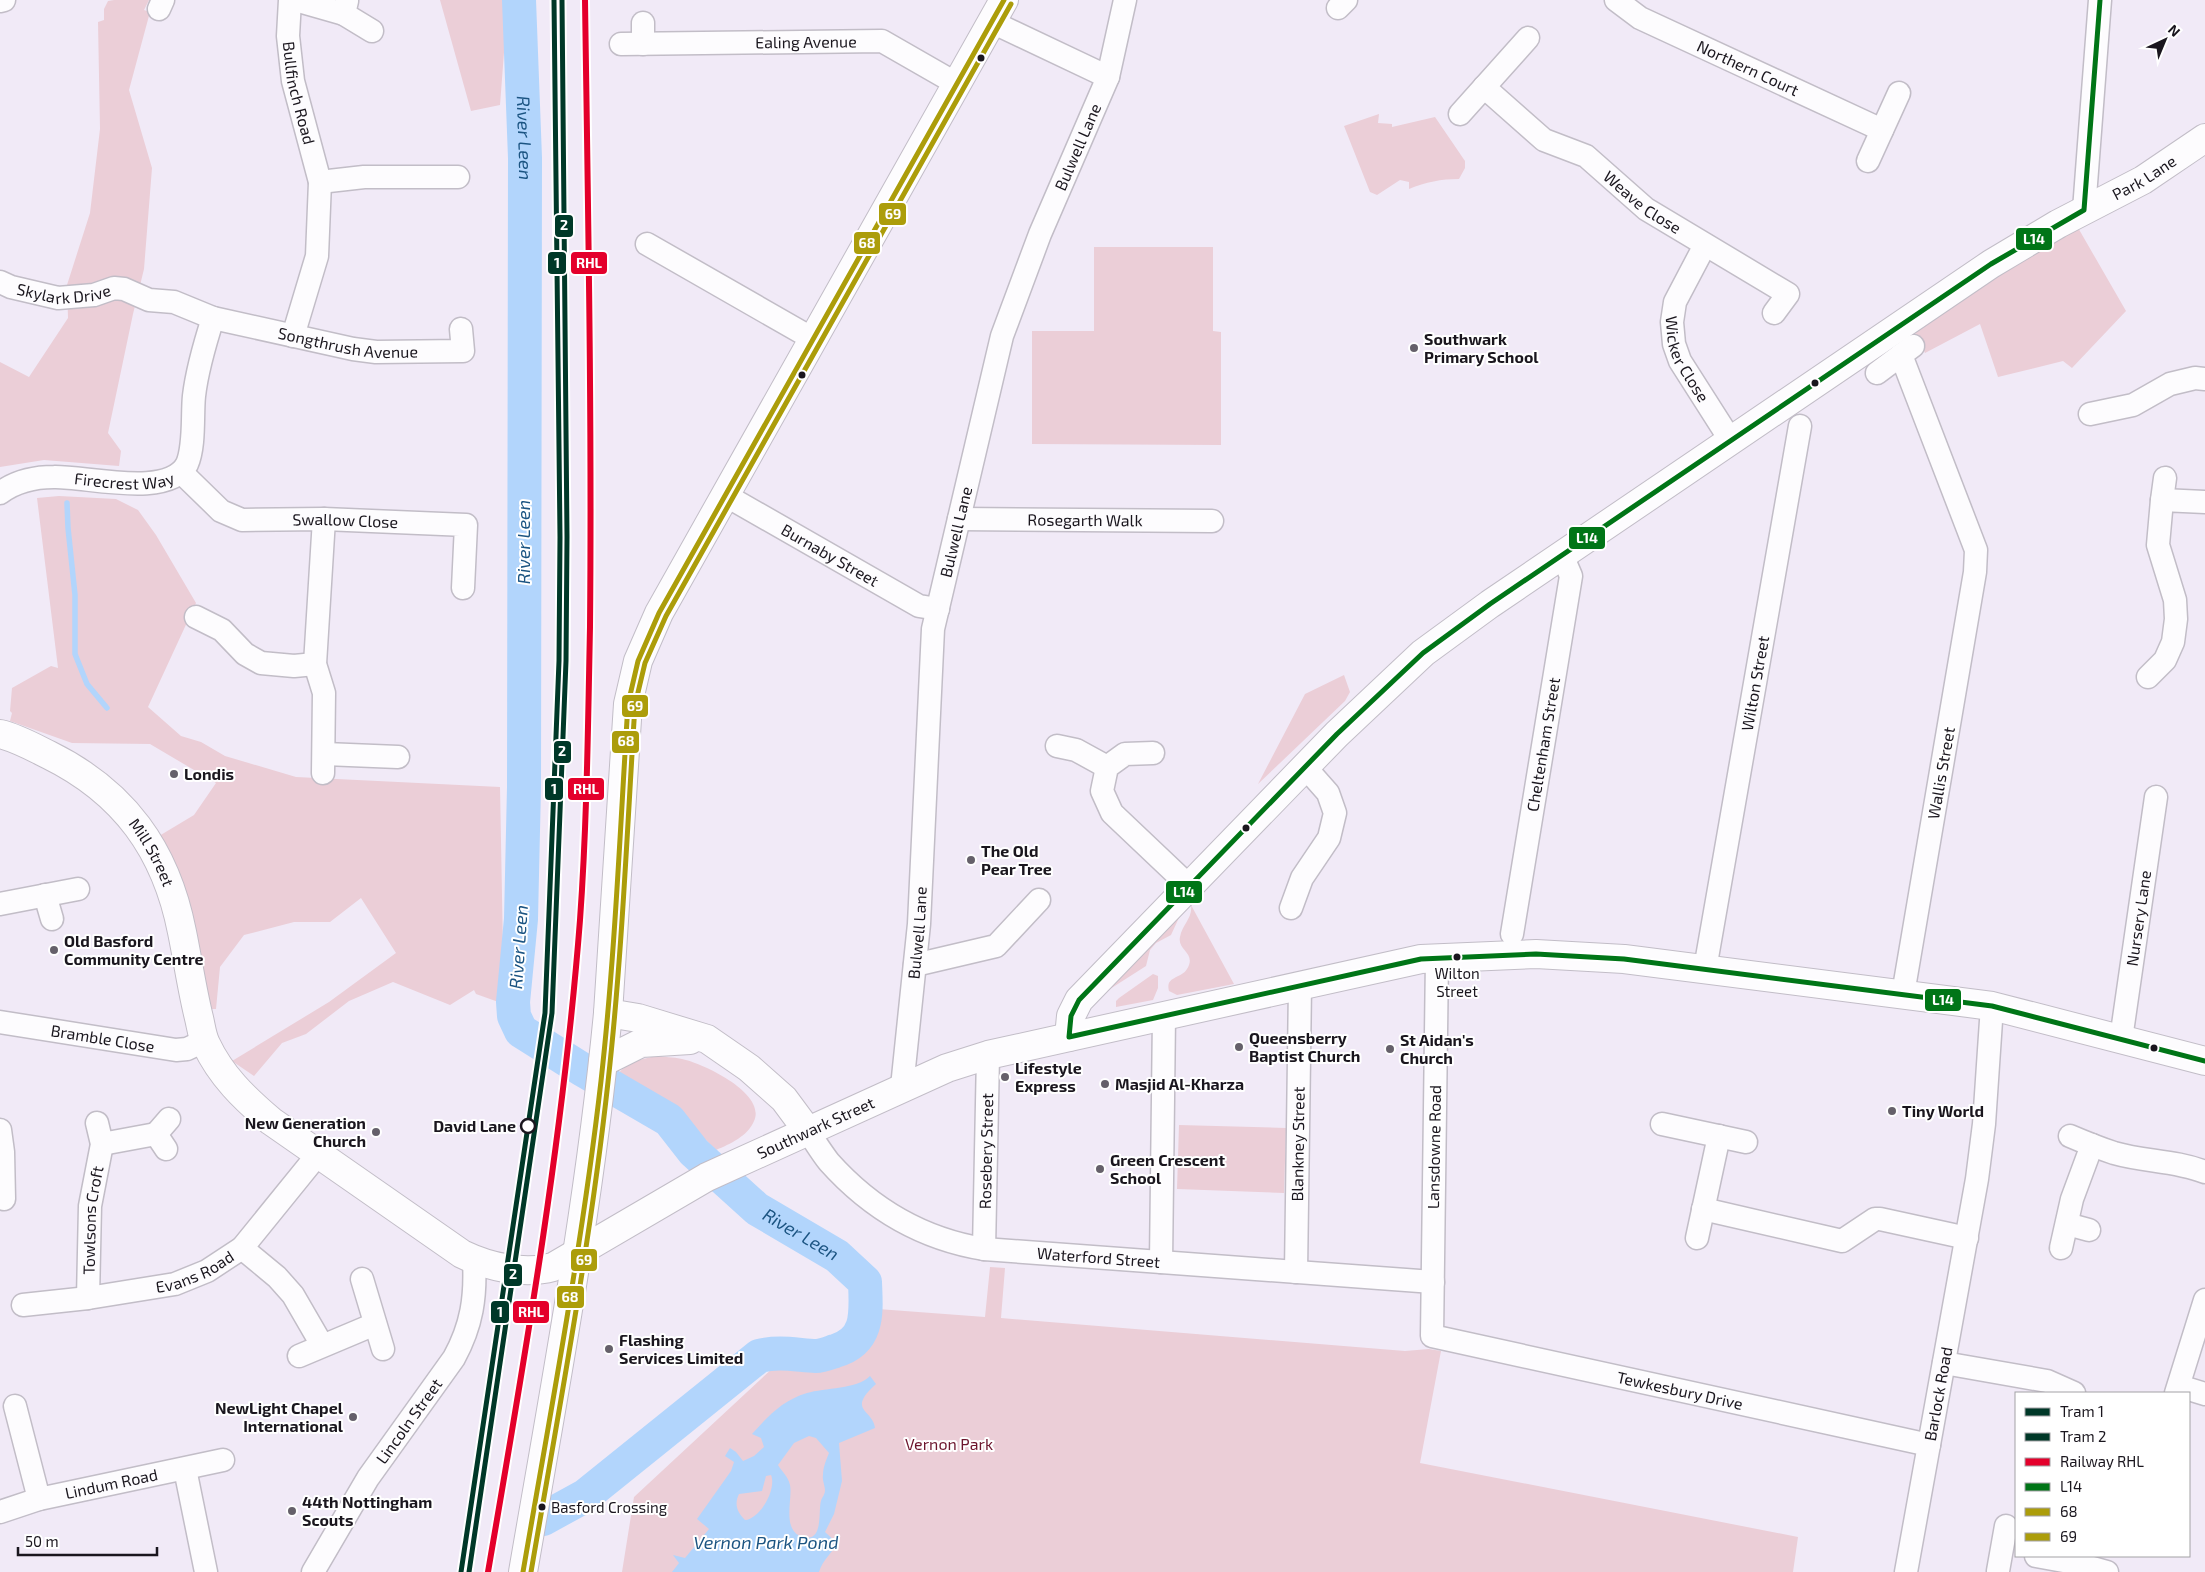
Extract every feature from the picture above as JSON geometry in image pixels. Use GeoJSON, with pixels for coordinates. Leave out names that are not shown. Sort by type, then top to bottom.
{"type":"FeatureCollection","features":[{"type":"Feature","properties":{"kind":"main road"},"geometry":{"type":"LineString","coordinates":[[523,1572],[578,1253],[603,1062],[608,1013],[628,704],[638,661],[659,613],[998,11]]}},
{"type":"Feature","properties":{"kind":"main road","name":"Park Lane"},"geometry":{"type":"LineString","coordinates":[[1068,1037],[1071,1016],[1079,1000],[1304,767],[1423,653],[1562,555],[1991,264],[2037,235],[2143,180],[2205,138]]}},
{"type":"Feature","properties":{"kind":"main road","name":"Mill Street"},"geometry":{"type":"LineString","coordinates":[[0,734],[52,756],[92,780],[109,793],[145,836],[160,860],[172,889],[204,1041]]}},
{"type":"Feature","properties":{"kind":"main road","name":"Southwark Street"},"geometry":{"type":"LineString","coordinates":[[578,1253],[716,1173],[947,1068],[988,1055],[1422,959],[1536,954],[1624,959],[1903,994],[1992,1006],[2205,1060]]}},
{"type":"Feature","properties":{"kind":"main road"},"geometry":{"type":"LineString","coordinates":[[608,1013],[638,1018],[707,1039],[749,1068],[784,1099],[807,1130]]}},
{"type":"Feature","properties":{"kind":"main road"},"geometry":{"type":"LineString","coordinates":[[603,1062],[642,1043],[707,1039]]}},
{"type":"Feature","properties":{"kind":"main road"},"geometry":{"type":"LineString","coordinates":[[204,1041],[216,1064],[232,1086],[271,1121],[452,1247],[474,1260],[539,1271],[553,1267],[578,1253]]}},
{"type":"Feature","properties":{"kind":"street","name":"Bullfinch Road"},"geometry":{"type":"LineString","coordinates":[[290,0],[288,36],[293,81],[320,182],[317,256],[293,336]]}},
{"type":"Feature","properties":{"kind":"street"},"geometry":{"type":"LineString","coordinates":[[295,0],[346,7],[372,31]]}},
{"type":"Feature","properties":{"kind":"street","name":"Bulwell Lane"},"geometry":{"type":"LineString","coordinates":[[902,1087],[920,924],[933,629],[1002,336],[1040,234],[1108,77],[1125,0]]}},
{"type":"Feature","properties":{"kind":"street","name":"Northern Court"},"geometry":{"type":"LineString","coordinates":[[1616,0],[1640,18],[1882,130]]}},
{"type":"Feature","properties":{"kind":"street"},"geometry":{"type":"LineString","coordinates":[[2084,210],[2100,0]]}},
{"type":"Feature","properties":{"kind":"street"},"geometry":{"type":"LineString","coordinates":[[998,11],[1108,77]]}},
{"type":"Feature","properties":{"kind":"street","name":"Ealing Avenue"},"geometry":{"type":"LineString","coordinates":[[636,37],[882,41],[957,84]]}},
{"type":"Feature","properties":{"kind":"street"},"geometry":{"type":"LineString","coordinates":[[1460,114],[1528,38]]}},
{"type":"Feature","properties":{"kind":"street","name":"Weave Close"},"geometry":{"type":"LineString","coordinates":[[1484,87],[1544,140],[1586,156],[1646,209],[1788,294],[1774,313]]}},
{"type":"Feature","properties":{"kind":"street"},"geometry":{"type":"LineString","coordinates":[[1868,161],[1899,93]]}},
{"type":"Feature","properties":{"kind":"street"},"geometry":{"type":"LineString","coordinates":[[320,182],[364,177],[458,177]]}},
{"type":"Feature","properties":{"kind":"street"},"geometry":{"type":"LineString","coordinates":[[647,244],[813,339]]}},
{"type":"Feature","properties":{"kind":"street","name":"Wicker Close"},"geometry":{"type":"LineString","coordinates":[[1705,245],[1675,302],[1672,322],[1674,344],[1680,361],[1731,440]]}},
{"type":"Feature","properties":{"kind":"street","name":"Skylark Drive"},"geometry":{"type":"LineString","coordinates":[[0,282],[11,287],[58,298],[94,295],[114,288],[124,289],[149,300],[174,302],[213,318]]}},
{"type":"Feature","properties":{"kind":"street","name":"Songthrush Avenue"},"geometry":{"type":"LineString","coordinates":[[213,318],[353,349],[376,352],[463,351],[461,329]]}},
{"type":"Feature","properties":{"kind":"street","name":"Firecrest Way"},"geometry":{"type":"LineString","coordinates":[[0,493],[16,483],[36,478],[56,477],[100,482],[156,483],[171,479],[181,472],[187,463],[190,453],[194,394],[213,318]]}},
{"type":"Feature","properties":{"kind":"street","name":"Wallis Street"},"geometry":{"type":"LineString","coordinates":[[1877,373],[1907,350],[1976,550],[1975,572],[1903,994]]}},
{"type":"Feature","properties":{"kind":"street"},"geometry":{"type":"LineString","coordinates":[[2090,414],[2133,405],[2170,384],[2195,378],[2205,379]]}},
{"type":"Feature","properties":{"kind":"street","name":"Wilton Street"},"geometry":{"type":"LineString","coordinates":[[1705,969],[1800,426]]}},
{"type":"Feature","properties":{"kind":"street","name":"Swallow Close"},"geometry":{"type":"LineString","coordinates":[[181,472],[222,511],[242,520],[324,519],[466,525],[463,588]]}},
{"type":"Feature","properties":{"kind":"street"},"geometry":{"type":"LineString","coordinates":[[2148,677],[2165,660],[2173,642],[2176,619],[2175,600],[2158,545],[2165,478]]}},
{"type":"Feature","properties":{"kind":"street","name":"Burnaby Street"},"geometry":{"type":"LineString","coordinates":[[725,496],[919,606],[938,609]]}},
{"type":"Feature","properties":{"kind":"street"},"geometry":{"type":"LineString","coordinates":[[2162,500],[2205,502]]}},
{"type":"Feature","properties":{"kind":"street"},"geometry":{"type":"LineString","coordinates":[[324,519],[315,664],[324,694],[324,764],[398,757]]}},
{"type":"Feature","properties":{"kind":"street","name":"Rosegarth Walk"},"geometry":{"type":"LineString","coordinates":[[959,519],[1212,522]]}},
{"type":"Feature","properties":{"kind":"street","name":"Cheltenham Street"},"geometry":{"type":"LineString","coordinates":[[1512,934],[1571,576],[1562,555]]}},
{"type":"Feature","properties":{"kind":"street"},"geometry":{"type":"LineString","coordinates":[[196,618],[222,630],[245,654],[261,663],[294,666],[315,664]]}},
{"type":"Feature","properties":{"kind":"street"},"geometry":{"type":"LineString","coordinates":[[1057,746],[1076,750],[1106,767]]}},
{"type":"Feature","properties":{"kind":"street"},"geometry":{"type":"LineString","coordinates":[[1153,753],[1126,754],[1106,767],[1102,791],[1112,813],[1189,886]]}},
{"type":"Feature","properties":{"kind":"street"},"geometry":{"type":"LineString","coordinates":[[1291,908],[1302,878],[1330,838],[1335,813],[1328,793],[1304,767]]}},
{"type":"Feature","properties":{"kind":"street","name":"Nursery Lane"},"geometry":{"type":"LineString","coordinates":[[2121,1039],[2156,797]]}},
{"type":"Feature","properties":{"kind":"street"},"geometry":{"type":"LineString","coordinates":[[0,904],[78,889]]}},
{"type":"Feature","properties":{"kind":"street"},"geometry":{"type":"LineString","coordinates":[[45,895],[52,919]]}},
{"type":"Feature","properties":{"kind":"street"},"geometry":{"type":"LineString","coordinates":[[915,965],[996,946],[1039,900]]}},
{"type":"Feature","properties":{"kind":"street","name":"Lansdowne Road"},"geometry":{"type":"LineString","coordinates":[[1432,1336],[1437,958]]}},
{"type":"Feature","properties":{"kind":"street","name":"Blankney Street"},"geometry":{"type":"LineString","coordinates":[[1296,1272],[1300,986]]}},
{"type":"Feature","properties":{"kind":"street","name":"Barlock Road"},"geometry":{"type":"LineString","coordinates":[[1906,1572],[1977,1179],[1984,1124],[1992,1006]]}},
{"type":"Feature","properties":{"kind":"street"},"geometry":{"type":"LineString","coordinates":[[1161,1262],[1164,1016]]}},
{"type":"Feature","properties":{"kind":"street","name":"Bramble Close"},"geometry":{"type":"LineString","coordinates":[[0,1022],[176,1050],[187,1049],[204,1041]]}},
{"type":"Feature","properties":{"kind":"street","name":"Rosebery Street"},"geometry":{"type":"LineString","coordinates":[[984,1249],[988,1055]]}},
{"type":"Feature","properties":{"kind":"street"},"geometry":{"type":"LineString","coordinates":[[1662,1124],[1746,1142]]}},
{"type":"Feature","properties":{"kind":"street"},"geometry":{"type":"LineString","coordinates":[[0,1130],[4,1199]]}},
{"type":"Feature","properties":{"kind":"street","name":"Waterford Street"},"geometry":{"type":"LineString","coordinates":[[807,1130],[828,1161],[865,1195],[893,1217],[937,1239],[958,1245],[984,1249],[1433,1282]]}},
{"type":"Feature","properties":{"kind":"street","name":"Towlsons Croft"},"geometry":{"type":"LineString","coordinates":[[88,1298],[90,1206],[100,1133],[164,1134]]}},
{"type":"Feature","properties":{"kind":"street"},"geometry":{"type":"LineString","coordinates":[[1697,1238],[1719,1136]]}},
{"type":"Feature","properties":{"kind":"street"},"geometry":{"type":"LineString","coordinates":[[2070,1136],[2113,1152],[2140,1158],[2170,1161],[2205,1172]]}},
{"type":"Feature","properties":{"kind":"street"},"geometry":{"type":"LineString","coordinates":[[2062,1248],[2072,1199],[2092,1144]]}},
{"type":"Feature","properties":{"kind":"street","name":"Evans Road"},"geometry":{"type":"LineString","coordinates":[[23,1305],[88,1298],[175,1284],[207,1272],[242,1248],[319,1153]]}},
{"type":"Feature","properties":{"kind":"street"},"geometry":{"type":"LineString","coordinates":[[1703,1209],[1842,1241],[1875,1219],[1880,1218],[1967,1238]]}},
{"type":"Feature","properties":{"kind":"street"},"geometry":{"type":"LineString","coordinates":[[2067,1224],[2089,1230]]}},
{"type":"Feature","properties":{"kind":"street"},"geometry":{"type":"LineString","coordinates":[[242,1248],[294,1295],[322,1345]]}},
{"type":"Feature","properties":{"kind":"street","name":"Lincoln Street"},"geometry":{"type":"LineString","coordinates":[[313,1572],[368,1478],[454,1358],[464,1340],[475,1297],[474,1260]]}},
{"type":"Feature","properties":{"kind":"street"},"geometry":{"type":"LineString","coordinates":[[362,1279],[383,1349]]}},
{"type":"Feature","properties":{"kind":"street"},"geometry":{"type":"LineString","coordinates":[[2205,1300],[2178,1390],[2205,1394]]}},
{"type":"Feature","properties":{"kind":"street"},"geometry":{"type":"LineString","coordinates":[[299,1356],[375,1324]]}},
{"type":"Feature","properties":{"kind":"street","name":"Tewkesbury Drive"},"geometry":{"type":"LineString","coordinates":[[1432,1336],[1929,1445]]}},
{"type":"Feature","properties":{"kind":"street"},"geometry":{"type":"LineString","coordinates":[[1944,1363],[2046,1381],[2072,1392]]}},
{"type":"Feature","properties":{"kind":"street"},"geometry":{"type":"LineString","coordinates":[[15,1406],[39,1499]]}},
{"type":"Feature","properties":{"kind":"street","name":"Lindum Road"},"geometry":{"type":"LineString","coordinates":[[0,1512],[39,1499],[223,1460]]}},
{"type":"Feature","properties":{"kind":"street"},"geometry":{"type":"LineString","coordinates":[[185,1469],[206,1572]]}},
{"type":"Feature","properties":{"kind":"street"},"geometry":{"type":"LineString","coordinates":[[2005,1558],[2006,1526]]}},
{"type":"Feature","properties":{"kind":"street"},"geometry":{"type":"LineString","coordinates":[[2042,1557],[2075,1563],[2107,1572]]}},
{"type":"Feature","properties":{"kind":"street"},"geometry":{"type":"LineString","coordinates":[[2112,1572],[2117,1557]]}},
{"type":"Feature","properties":{"kind":"green space"},"geometry":{"type":"Polygon","coordinates":[[[149,0],[144,10],[150,12],[129,90],[152,168],[144,269],[108,433],[121,451],[119,466],[44,460],[0,467],[0,362],[29,377],[68,318],[67,285],[90,213],[100,129],[98,22],[104,20],[104,9],[108,1],[149,0]]]}},
{"type":"Feature","properties":{"kind":"green space"},"geometry":{"type":"Polygon","coordinates":[[[440,0],[508,0],[500,105],[471,111],[440,0]]]}},
{"type":"Feature","properties":{"kind":"green space"},"geometry":{"type":"Polygon","coordinates":[[[1379,114],[1378,123],[1392,124],[1392,127],[1435,117],[1465,161],[1465,168],[1459,179],[1434,181],[1409,189],[1409,182],[1400,180],[1377,195],[1370,192],[1344,126],[1379,114]]]}},
{"type":"Feature","properties":{"kind":"green space"},"geometry":{"type":"Polygon","coordinates":[[[2077,226],[2126,311],[2072,368],[2063,361],[1998,377],[1980,324],[1925,353],[1915,333],[1998,270],[2077,226]]]}},
{"type":"Feature","properties":{"kind":"green space"},"geometry":{"type":"Polygon","coordinates":[[[1094,247],[1213,247],[1213,331],[1221,332],[1221,445],[1032,444],[1032,331],[1094,331],[1094,247]]]}},
{"type":"Feature","properties":{"kind":"green space"},"geometry":{"type":"Polygon","coordinates":[[[59,496],[116,499],[138,510],[156,535],[196,603],[148,707],[181,736],[201,742],[225,756],[296,777],[500,787],[504,1004],[476,994],[474,990],[450,1005],[393,982],[349,1001],[306,1034],[282,1043],[254,1076],[232,1061],[329,1002],[396,953],[361,898],[330,922],[294,922],[244,935],[220,967],[216,1009],[208,1009],[159,836],[194,815],[216,783],[150,744],[72,743],[10,721],[12,713],[10,711],[12,688],[51,666],[58,668],[37,498],[59,496]]]}},
{"type":"Feature","properties":{"kind":"green space"},"geometry":{"type":"Polygon","coordinates":[[[1344,675],[1350,692],[1345,701],[1258,784],[1305,694],[1344,675]]]}},
{"type":"Feature","properties":{"kind":"green space"},"geometry":{"type":"Polygon","coordinates":[[[1191,905],[1234,984],[1177,995],[1169,991],[1168,986],[1171,980],[1187,969],[1189,964],[1190,959],[1181,945],[1180,937],[1189,918],[1191,905]]]}},
{"type":"Feature","properties":{"kind":"green space"},"geometry":{"type":"Polygon","coordinates":[[[1183,909],[1171,935],[1156,943],[1150,950],[1146,966],[1110,989],[1107,989],[1183,909]]]}},
{"type":"Feature","properties":{"kind":"green space"},"geometry":{"type":"Polygon","coordinates":[[[1153,974],[1158,976],[1158,988],[1153,1000],[1116,1007],[1116,1001],[1119,998],[1153,974]]]}},
{"type":"Feature","properties":{"kind":"green space"},"geometry":{"type":"Polygon","coordinates":[[[655,1056],[679,1058],[704,1066],[742,1090],[751,1100],[755,1110],[754,1121],[748,1131],[738,1139],[716,1150],[676,1111],[617,1075],[629,1064],[655,1056]]]}},
{"type":"Feature","properties":{"kind":"green space"},"geometry":{"type":"Polygon","coordinates":[[[1179,1125],[1286,1128],[1284,1193],[1177,1189],[1179,1125]]]}},
{"type":"Feature","properties":{"kind":"green space","name":"Vernon Park"},"geometry":{"type":"Polygon","coordinates":[[[990,1267],[1005,1268],[1001,1318],[1405,1351],[1429,1349],[1441,1351],[1420,1463],[1798,1537],[1793,1572],[622,1572],[634,1497],[775,1366],[816,1365],[844,1359],[856,1353],[866,1344],[873,1332],[878,1309],[985,1317],[990,1267]]]}},
{"type":"Feature","properties":{"kind":"water","name":"Vernon Park Pond"},"geometry":{"type":"Polygon","coordinates":[[[870,1376],[876,1384],[867,1393],[862,1405],[875,1428],[839,1443],[842,1481],[834,1514],[825,1532],[837,1543],[819,1572],[672,1572],[679,1563],[673,1555],[685,1558],[709,1529],[697,1519],[731,1471],[734,1462],[725,1456],[730,1448],[743,1461],[754,1456],[764,1447],[761,1438],[752,1434],[783,1404],[807,1393],[849,1386],[870,1376]],[[809,1436],[794,1443],[778,1465],[790,1485],[789,1514],[792,1528],[796,1534],[810,1538],[817,1531],[819,1525],[821,1501],[825,1492],[824,1470],[829,1453],[816,1438],[809,1436]],[[771,1475],[766,1476],[762,1491],[739,1494],[737,1508],[745,1520],[756,1515],[766,1502],[772,1488],[771,1475]]]}},
{"type":"Feature","properties":{"kind":"waterway","name":"River Leen"},"geometry":{"type":"LineString","coordinates":[[519,0],[525,158],[524,787],[521,919],[513,1002],[514,1016],[521,1031],[669,1120],[694,1152],[757,1209],[837,1256],[865,1282],[866,1304],[864,1324],[855,1340],[846,1346],[818,1356],[781,1354],[759,1356],[585,1496],[543,1519]]}},
{"type":"Feature","properties":{"kind":"waterway"},"geometry":{"type":"LineString","coordinates":[[67,503],[75,595],[75,654],[87,684],[107,708]]}},
{"type":"Feature","properties":{"kind":"tram line","name":"1"},"geometry":{"type":"LineString","coordinates":[[461,1572],[545,1013],[559,661],[560,537],[554,0]]}},
{"type":"Feature","properties":{"kind":"tram line","name":"2"},"geometry":{"type":"LineString","coordinates":[[469,1572],[552,1013],[566,661],[567,537],[562,0]]}},
{"type":"Feature","properties":{"kind":"rail line","name":"RHL"},"geometry":{"type":"LineString","coordinates":[[488,1572],[542,1247],[564,1084],[580,920],[586,810],[590,627],[585,0]]}},
{"type":"Feature","properties":{"kind":"transit line","name":"68"},"geometry":{"type":"LineString","coordinates":[[523,1572],[585,1204],[601,1081],[617,893],[628,704],[638,661],[659,613],[1004,0]]}},
{"type":"Feature","properties":{"kind":"transit line","name":"L14"},"geometry":{"type":"LineString","coordinates":[[2100,0],[2084,210],[1991,264],[1490,604],[1423,653],[1337,734],[1079,1000],[1071,1016],[1069,1037],[1421,959],[1536,954],[1624,959],[1992,1006],[2205,1061]]}},
{"type":"Feature","properties":{"kind":"transit line","name":"69"},"geometry":{"type":"LineString","coordinates":[[531,1572],[573,1327],[601,1143],[617,988],[635,705],[645,663],[666,616],[1011,4]]}},
{"type":"Feature","properties":{"kind":"place","name":"Southwark Primary School"},"geometry":{"type":"Point","coordinates":[1414,348]}},
{"type":"Feature","properties":{"kind":"place","name":"Londis"},"geometry":{"type":"Point","coordinates":[174,774]}},
{"type":"Feature","properties":{"kind":"place","name":"The Old Pear Tree"},"geometry":{"type":"Point","coordinates":[971,860]}},
{"type":"Feature","properties":{"kind":"place","name":"Old Basford Community Centre"},"geometry":{"type":"Point","coordinates":[54,950]}},
{"type":"Feature","properties":{"kind":"place","name":"Wilton Street"},"geometry":{"type":"Point","coordinates":[1457,957]}},
{"type":"Feature","properties":{"kind":"place","name":"Queensberry Baptist Church"},"geometry":{"type":"Point","coordinates":[1239,1047]}},
{"type":"Feature","properties":{"kind":"place","name":"St Aidan's Church"},"geometry":{"type":"Point","coordinates":[1390,1049]}},
{"type":"Feature","properties":{"kind":"place","name":"Lifestyle Express"},"geometry":{"type":"Point","coordinates":[1005,1077]}},
{"type":"Feature","properties":{"kind":"place","name":"Masjid Al-Kharza"},"geometry":{"type":"Point","coordinates":[1105,1084]}},
{"type":"Feature","properties":{"kind":"place","name":"Tiny World"},"geometry":{"type":"Point","coordinates":[1892,1111]}},
{"type":"Feature","properties":{"kind":"place","name":"David Lane"},"geometry":{"type":"Point","coordinates":[528,1126]}},
{"type":"Feature","properties":{"kind":"place","name":"New Generation Church"},"geometry":{"type":"Point","coordinates":[376,1132]}},
{"type":"Feature","properties":{"kind":"place","name":"Green Crescent School"},"geometry":{"type":"Point","coordinates":[1100,1169]}},
{"type":"Feature","properties":{"kind":"place","name":"Flashing Services Limited"},"geometry":{"type":"Point","coordinates":[609,1349]}},
{"type":"Feature","properties":{"kind":"place","name":"NewLight Chapel International"},"geometry":{"type":"Point","coordinates":[353,1417]}},
{"type":"Feature","properties":{"kind":"place","name":"Basford Crossing"},"geometry":{"type":"Point","coordinates":[542,1507]}},
{"type":"Feature","properties":{"kind":"place","name":"44th Nottingham Scouts"},"geometry":{"type":"Point","coordinates":[292,1511]}}]}
